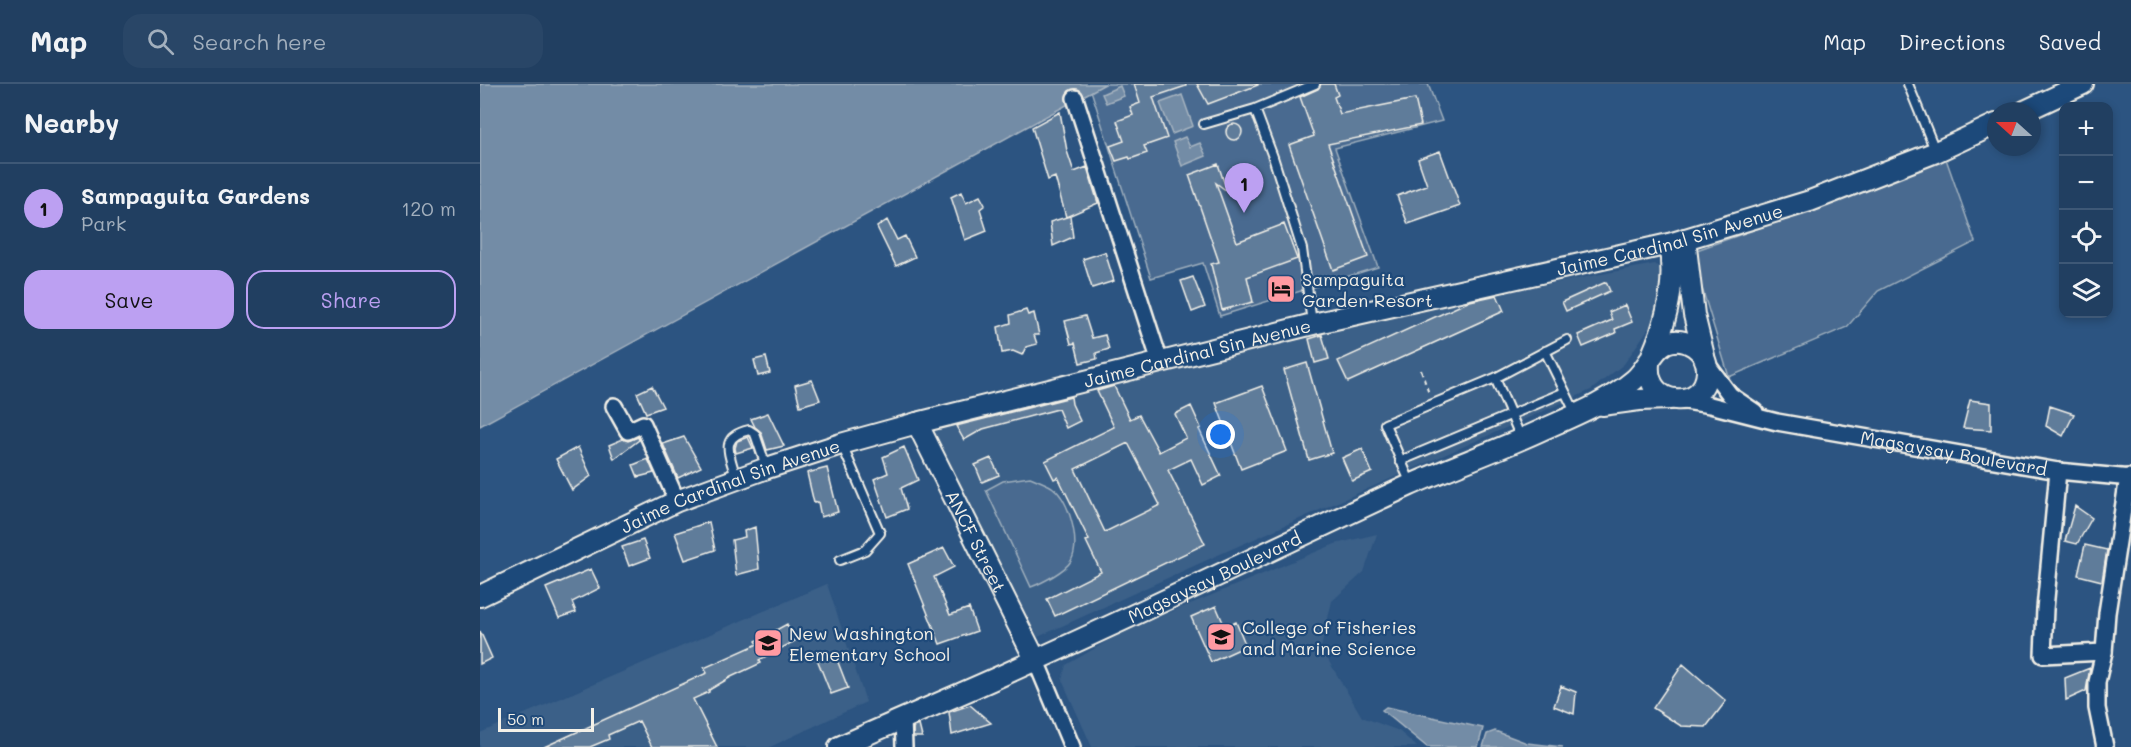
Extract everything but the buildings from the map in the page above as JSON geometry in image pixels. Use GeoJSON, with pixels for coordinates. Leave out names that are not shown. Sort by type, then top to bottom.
{"type":"FeatureCollection","features":[{"type":"Feature","properties":{"kind":"main road"},"geometry":{"type":"LineString","coordinates":[[2041,104],[2083,84]]}},
{"type":"Feature","properties":{"kind":"main road","name":"Jaime Cardinal Sin Avenue"},"geometry":{"type":"LineString","coordinates":[[481,593],[677,501],[767,468],[842,444],[916,423],[1313,324],[1677,242],[1810,201],[1936,152],[1987,128]]}},
{"type":"Feature","properties":{"kind":"main road","name":"Magsaysay Boulevard"},"geometry":{"type":"LineString","coordinates":[[839,747],[1036,661],[1412,485],[1521,439],[1619,392],[1636,378],[1651,359],[1661,334],[1677,242]]}},
{"type":"Feature","properties":{"kind":"main road","name":"Magsaysay Boulevard"},"geometry":{"type":"LineString","coordinates":[[1677,242],[1705,360]]}},
{"type":"Feature","properties":{"kind":"main road"},"geometry":{"type":"LineString","coordinates":[[1668,342],[1688,343],[1697,348],[1705,360],[1707,373],[1701,388],[1695,394],[1674,400],[1655,389],[1648,373],[1651,359],[1659,347],[1668,342]]}},
{"type":"Feature","properties":{"kind":"main road","name":"Magsaysay Boulevard"},"geometry":{"type":"LineString","coordinates":[[1583,411],[1639,400],[1674,400]]}},
{"type":"Feature","properties":{"kind":"main road","name":"ANCF Street"},"geometry":{"type":"LineString","coordinates":[[916,423],[1036,661]]}},
{"type":"Feature","properties":{"kind":"street"},"geometry":{"type":"LineString","coordinates":[[1075,98],[1160,362]]}},
{"type":"Feature","properties":{"kind":"street","name":"Magsaysay Boulevard"},"geometry":{"type":"LineString","coordinates":[[1705,360],[1730,395],[1757,414],[1777,422]]}},
{"type":"Feature","properties":{"kind":"street","name":"Magsaysay Boulevard"},"geometry":{"type":"LineString","coordinates":[[1674,400],[1701,403],[1777,422],[2058,471],[2129,477]]}},
{"type":"Feature","properties":{"kind":"street"},"geometry":{"type":"LineString","coordinates":[[614,406],[628,430],[644,424],[677,501]]}},
{"type":"Feature","properties":{"kind":"street"},"geometry":{"type":"LineString","coordinates":[[2058,471],[2043,655],[2104,652]]}},
{"type":"Feature","properties":{"kind":"street"},"geometry":{"type":"LineString","coordinates":[[2105,747],[2097,708],[2097,682],[2104,652],[2107,613],[2129,477]]}},
{"type":"Feature","properties":{"kind":"street"},"geometry":{"type":"LineString","coordinates":[[1036,661],[1072,747]]}},
{"type":"Feature","properties":{"kind":"street"},"geometry":{"type":"LineString","coordinates":[[903,718],[904,747]]}},
{"type":"Feature","properties":{"kind":"lane"},"geometry":{"type":"LineString","coordinates":[[1204,124],[1255,109],[1315,84]]}},
{"type":"Feature","properties":{"kind":"lane"},"geometry":{"type":"LineString","coordinates":[[1908,84],[1936,152]]}},
{"type":"Feature","properties":{"kind":"lane"},"geometry":{"type":"LineString","coordinates":[[1255,109],[1302,249],[1313,324]]}},
{"type":"Feature","properties":{"kind":"lane"},"geometry":{"type":"LineString","coordinates":[[1412,485],[1385,424],[1495,378],[1568,340]]}},
{"type":"Feature","properties":{"kind":"lane"},"geometry":{"type":"LineString","coordinates":[[1545,351],[1565,392],[1583,411]]}},
{"type":"Feature","properties":{"kind":"lane"},"geometry":{"type":"LineString","coordinates":[[1495,378],[1521,439]]}},
{"type":"Feature","properties":{"kind":"lane"},"geometry":{"type":"LineString","coordinates":[[1400,461],[1565,392]]}},
{"type":"Feature","properties":{"kind":"lane"},"geometry":{"type":"LineString","coordinates":[[737,479],[729,450],[731,438],[736,434],[749,430],[755,434],[767,468]]}},
{"type":"Feature","properties":{"kind":"lane"},"geometry":{"type":"LineString","coordinates":[[840,560],[865,550],[880,533],[842,444]]}},
{"type":"Feature","properties":{"kind":"path"},"geometry":{"type":"LineString","coordinates":[[1421,370],[1433,405]]}},
{"type":"Feature","properties":{"kind":"shaded area"},"geometry":{"type":"Polygon","coordinates":[[[480,84],[1105,84],[480,426],[480,84]]]}},
{"type":"Feature","properties":{"kind":"shaded area"},"geometry":{"type":"Polygon","coordinates":[[[1089,84],[1428,84],[1442,121],[1335,148],[1378,267],[1220,316],[1203,263],[1151,278],[1089,84]]]}},
{"type":"Feature","properties":{"kind":"shaded area"},"geometry":{"type":"Polygon","coordinates":[[[1120,86],[1124,96],[1106,103],[1102,94],[1120,86]]]}},
{"type":"Feature","properties":{"kind":"shaded area"},"geometry":{"type":"Polygon","coordinates":[[[1182,95],[1193,126],[1172,134],[1160,103],[1182,95]]]}},
{"type":"Feature","properties":{"kind":"shaded area"},"geometry":{"type":"Polygon","coordinates":[[[1185,137],[1190,147],[1200,143],[1206,156],[1182,166],[1173,142],[1185,137]]]}},
{"type":"Feature","properties":{"kind":"shaded area"},"geometry":{"type":"Polygon","coordinates":[[[1945,156],[1975,242],[1878,291],[1847,327],[1729,377],[1691,252],[1836,201],[1945,156]]]}},
{"type":"Feature","properties":{"kind":"shaded area"},"geometry":{"type":"Polygon","coordinates":[[[1655,264],[1661,269],[1655,319],[1624,364],[1591,390],[1038,637],[930,431],[1380,316],[1655,264]]]}},
{"type":"Feature","properties":{"kind":"shaded area"},"geometry":{"type":"Polygon","coordinates":[[[1030,477],[1052,487],[1064,501],[1072,521],[1075,543],[1071,561],[1064,569],[1031,587],[986,490],[1003,481],[1030,477]]]}},
{"type":"Feature","properties":{"kind":"shaded area"},"geometry":{"type":"Polygon","coordinates":[[[1377,534],[1364,572],[1332,601],[1321,648],[1362,717],[1399,731],[1417,747],[1092,747],[1062,680],[1066,665],[1125,631],[1335,544],[1377,534]]]}},
{"type":"Feature","properties":{"kind":"shaded area","name":"New Washington Elementary School"},"geometry":{"type":"Polygon","coordinates":[[[827,584],[866,702],[770,747],[480,747],[480,733],[827,584]]]}},
{"type":"Feature","properties":{"kind":"shaded area"},"geometry":{"type":"Polygon","coordinates":[[[1386,707],[1483,728],[1478,747],[1427,747],[1382,710],[1386,707]]]}},
{"type":"Feature","properties":{"kind":"shaded area"},"geometry":{"type":"Polygon","coordinates":[[[1495,731],[1527,743],[1563,747],[1483,747],[1487,734],[1495,731]]]}},
{"type":"Feature","properties":{"kind":"place","name":"Sampaguita Gardens"},"geometry":{"type":"Point","coordinates":[1244,213]}},
{"type":"Feature","properties":{"kind":"place","name":"Sampaguita Garden Resort"},"geometry":{"type":"Point","coordinates":[1281,289]}},
{"type":"Feature","properties":{"kind":"place","name":"College of Fisheries and Marine Science"},"geometry":{"type":"Point","coordinates":[1221,637]}},
{"type":"Feature","properties":{"kind":"place","name":"New Washington Elementary School"},"geometry":{"type":"Point","coordinates":[768,643]}}]}
